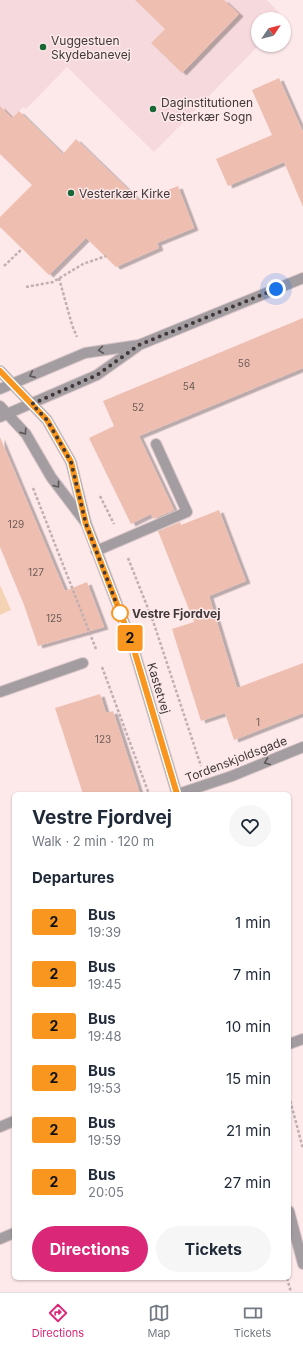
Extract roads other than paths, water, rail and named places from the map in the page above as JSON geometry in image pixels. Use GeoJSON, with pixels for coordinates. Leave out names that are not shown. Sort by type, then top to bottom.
{"type":"FeatureCollection","features":[{"type":"Feature","properties":{"kind":"street"},"geometry":{"type":"LineString","coordinates":[[3,414],[32,404],[97,375],[139,345],[303,278]]}},
{"type":"Feature","properties":{"kind":"street"},"geometry":{"type":"LineString","coordinates":[[0,389],[85,353],[139,345]]}},
{"type":"Feature","properties":{"kind":"street","name":"Kastetvej"},"geometry":{"type":"LineString","coordinates":[[0,371],[47,420],[71,462],[86,524],[132,643],[177,792]]}},
{"type":"Feature","properties":{"kind":"street","name":"Kastetvej"},"geometry":{"type":"LineString","coordinates":[[0,406],[3,414],[26,434],[51,477],[86,524]]}},
{"type":"Feature","properties":{"kind":"street"},"geometry":{"type":"LineString","coordinates":[[96,551],[187,512],[156,444]]}},
{"type":"Feature","properties":{"kind":"street"},"geometry":{"type":"LineString","coordinates":[[0,692],[83,663]]}},
{"type":"Feature","properties":{"kind":"street","name":"Tordenskjoldsgade"},"geometry":{"type":"LineString","coordinates":[[184,792],[232,776],[303,747]]}},
{"type":"Feature","properties":{"kind":"street"},"geometry":{"type":"LineString","coordinates":[[291,1043],[303,1040]]}},
{"type":"Feature","properties":{"kind":"street"},"geometry":{"type":"LineString","coordinates":[[0,1127],[12,1122]]}},
{"type":"Feature","properties":{"kind":"street"},"geometry":{"type":"LineString","coordinates":[[291,1219],[303,1264]]}},
{"type":"Feature","properties":{"kind":"street"},"geometry":{"type":"LineString","coordinates":[[0,1239],[12,1234]]}},
{"type":"Feature","properties":{"kind":"place","name":"Vuggestuen Skydebanevej"},"geometry":{"type":"Point","coordinates":[43,47]}},
{"type":"Feature","properties":{"kind":"place","name":"Daginstitutionen Vesterkær Sogn"},"geometry":{"type":"Point","coordinates":[153,109]}},
{"type":"Feature","properties":{"kind":"place","name":"Vesterkær Kirke"},"geometry":{"type":"Point","coordinates":[71,193]}},
{"type":"Feature","properties":{"kind":"place","name":"Vestre Fjordvej"},"geometry":{"type":"Point","coordinates":[120,613]}}]}
